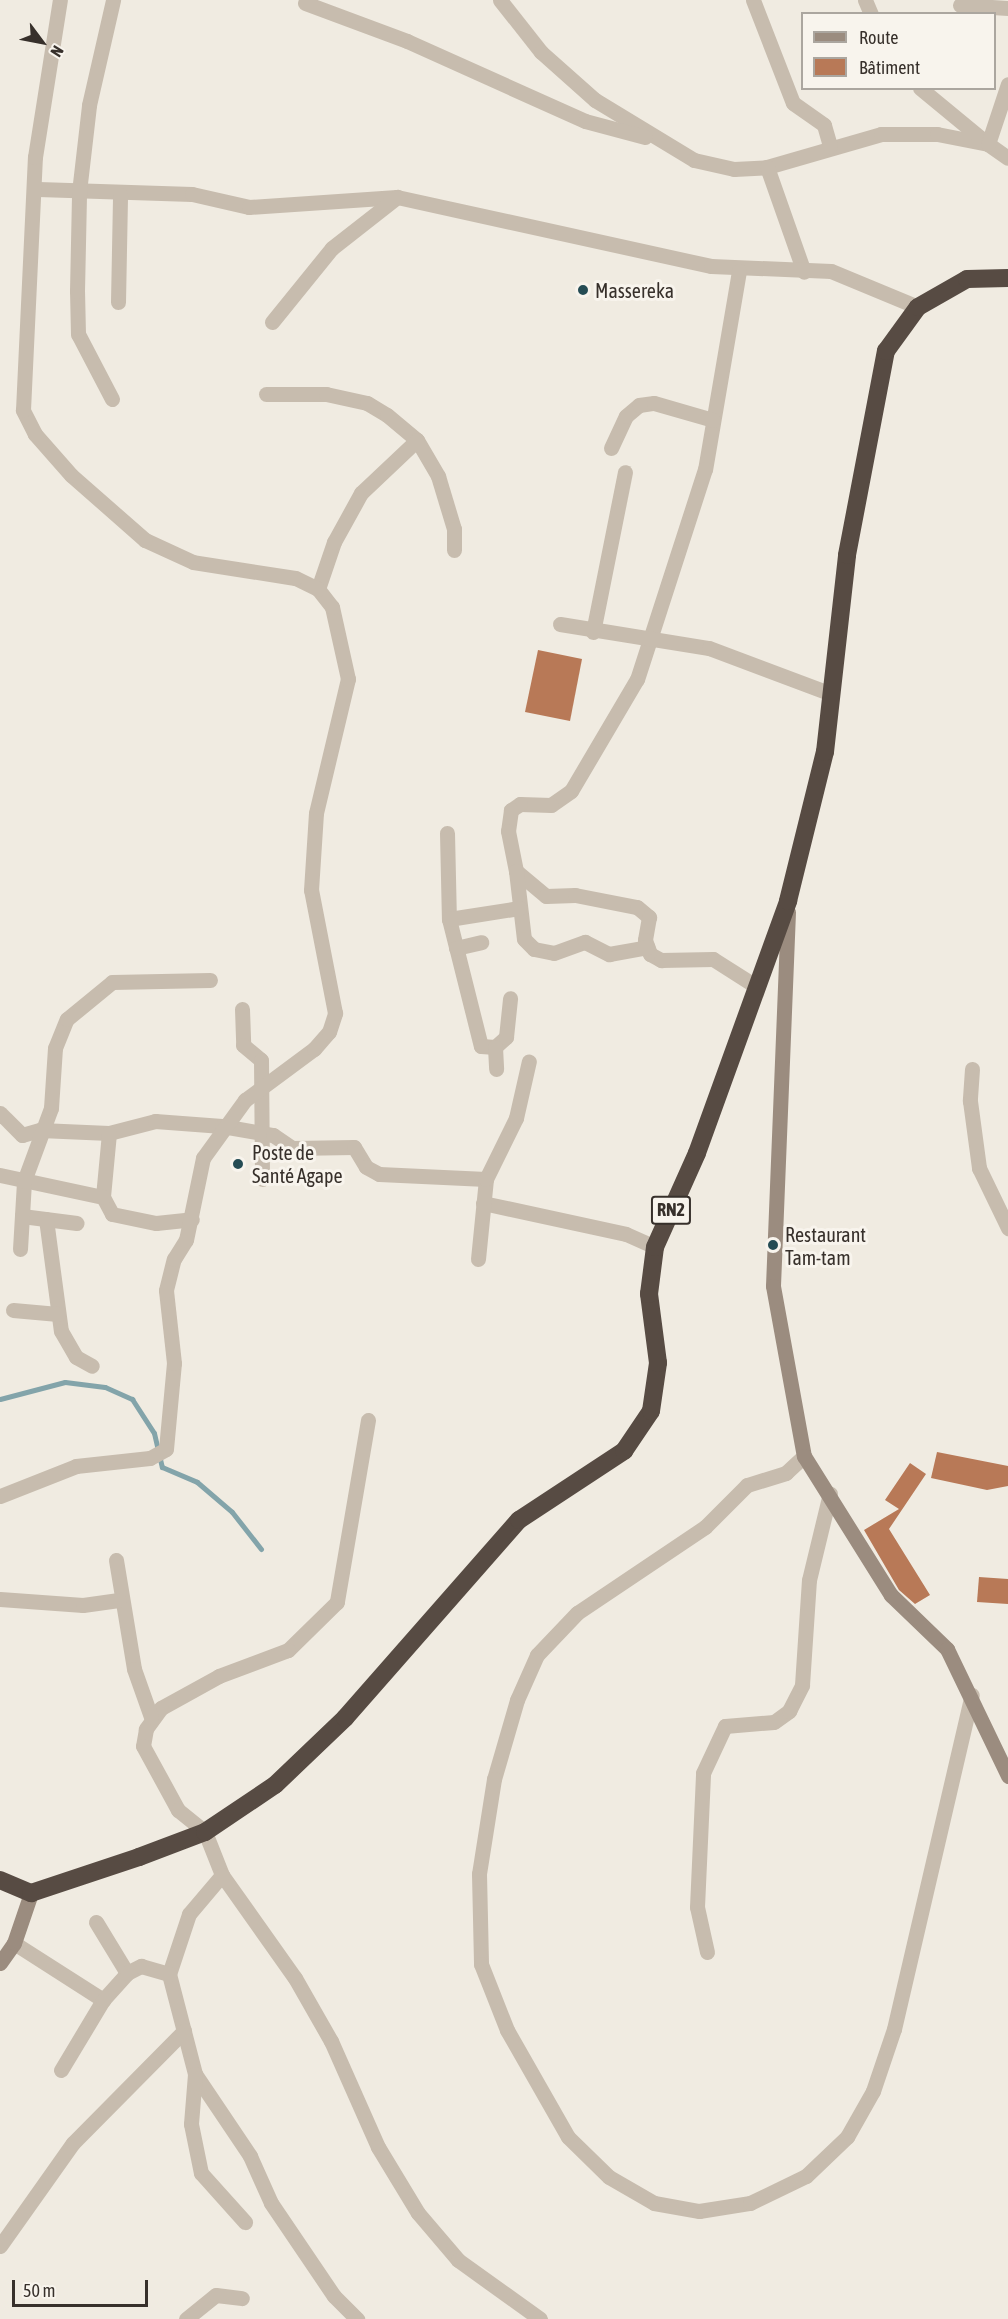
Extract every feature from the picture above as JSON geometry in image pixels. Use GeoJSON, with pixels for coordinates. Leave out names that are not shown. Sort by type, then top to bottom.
{"type":"FeatureCollection","features":[{"type":"Feature","properties":{"kind":"highway","name":"RN2"},"geometry":{"type":"LineString","coordinates":[[31,1893],[205,1832],[275,1785],[345,1718],[519,1520],[624,1451],[651,1411],[658,1363],[649,1294],[655,1247],[697,1153],[788,901],[825,752],[829,693],[847,555],[886,351],[918,308],[967,279],[1008,278]]}},
{"type":"Feature","properties":{"kind":"highway"},"geometry":{"type":"LineString","coordinates":[[0,1880],[31,1893]]}},
{"type":"Feature","properties":{"kind":"street"},"geometry":{"type":"LineString","coordinates":[[0,1496],[76,1466],[150,1458],[166,1449],[174,1363],[166,1290],[192,1219],[203,1158],[222,1126],[264,1088],[314,1049],[335,1012],[311,890],[317,803],[348,679],[332,607],[318,589],[259,569],[193,562],[145,540],[71,475],[35,434],[23,410],[20,386],[38,189],[35,157],[45,72],[58,0]]}},
{"type":"Feature","properties":{"kind":"street"},"geometry":{"type":"LineString","coordinates":[[112,399],[78,334],[79,192],[89,105],[113,0]]}},
{"type":"Feature","properties":{"kind":"street"},"geometry":{"type":"LineString","coordinates":[[500,0],[548,59],[595,100],[658,141],[694,160],[734,169],[768,167],[830,146],[881,135],[937,134],[988,144]]}},
{"type":"Feature","properties":{"kind":"street"},"geometry":{"type":"LineString","coordinates":[[753,0],[793,103],[824,125],[830,146]]}},
{"type":"Feature","properties":{"kind":"street"},"geometry":{"type":"LineString","coordinates":[[305,3],[407,41],[585,121],[658,141]]}},
{"type":"Feature","properties":{"kind":"street"},"geometry":{"type":"LineString","coordinates":[[960,6],[1008,8]]}},
{"type":"Feature","properties":{"kind":"street"},"geometry":{"type":"LineString","coordinates":[[988,144],[1008,84]]}},
{"type":"Feature","properties":{"kind":"street"},"geometry":{"type":"LineString","coordinates":[[922,90],[1008,158]]}},
{"type":"Feature","properties":{"kind":"street"},"geometry":{"type":"LineString","coordinates":[[768,167],[804,272]]}},
{"type":"Feature","properties":{"kind":"street"},"geometry":{"type":"LineString","coordinates":[[38,189],[120,195],[192,194],[249,207],[397,197],[739,271],[831,271],[918,308]]}},
{"type":"Feature","properties":{"kind":"street"},"geometry":{"type":"LineString","coordinates":[[118,302],[120,195]]}},
{"type":"Feature","properties":{"kind":"street"},"geometry":{"type":"LineString","coordinates":[[272,322],[332,248],[397,197]]}},
{"type":"Feature","properties":{"kind":"street"},"geometry":{"type":"LineString","coordinates":[[647,947],[609,954],[585,942],[543,952],[524,939],[516,871],[508,831],[511,810],[520,804],[551,805],[571,791],[636,679],[647,634],[686,532],[713,420],[739,271]]}},
{"type":"Feature","properties":{"kind":"street"},"geometry":{"type":"LineString","coordinates":[[266,394],[326,394],[367,402],[417,440],[438,476],[454,529],[454,550]]}},
{"type":"Feature","properties":{"kind":"street"},"geometry":{"type":"LineString","coordinates":[[611,448],[626,416],[639,405],[654,403],[713,420]]}},
{"type":"Feature","properties":{"kind":"street"},"geometry":{"type":"LineString","coordinates":[[318,589],[334,542],[361,493],[417,440]]}},
{"type":"Feature","properties":{"kind":"street"},"geometry":{"type":"LineString","coordinates":[[593,632],[625,472]]}},
{"type":"Feature","properties":{"kind":"street"},"geometry":{"type":"LineString","coordinates":[[560,624],[593,632],[647,634],[709,648],[829,693]]}},
{"type":"Feature","properties":{"kind":"street"},"geometry":{"type":"LineString","coordinates":[[447,834],[449,920],[481,1032],[478,1044],[495,1047]]}},
{"type":"Feature","properties":{"kind":"street"},"geometry":{"type":"LineString","coordinates":[[516,871],[546,896],[594,898],[644,911],[647,947],[661,960],[713,959],[757,987]]}},
{"type":"Feature","properties":{"kind":"street"},"geometry":{"type":"LineString","coordinates":[[788,901],[773,1286],[804,1456],[830,1494],[891,1595],[947,1649],[972,1695],[1008,1776]]}},
{"type":"Feature","properties":{"kind":"street"},"geometry":{"type":"LineString","coordinates":[[449,920],[519,908]]}},
{"type":"Feature","properties":{"kind":"street"},"geometry":{"type":"LineString","coordinates":[[456,948],[482,942]]}},
{"type":"Feature","properties":{"kind":"street"},"geometry":{"type":"LineString","coordinates":[[21,1249],[24,1181],[54,1093],[55,1047],[67,1019],[87,998],[112,982],[210,980]]}},
{"type":"Feature","properties":{"kind":"street"},"geometry":{"type":"LineString","coordinates":[[496,1070],[495,1047],[509,1029],[510,998]]}},
{"type":"Feature","properties":{"kind":"street"},"geometry":{"type":"LineString","coordinates":[[242,1009],[241,1039],[261,1060],[266,1134],[262,1179]]}},
{"type":"Feature","properties":{"kind":"street"},"geometry":{"type":"LineString","coordinates":[[478,1259],[486,1179],[516,1118],[529,1061]]}},
{"type":"Feature","properties":{"kind":"street"},"geometry":{"type":"LineString","coordinates":[[972,1069],[970,1101],[979,1168],[1008,1228]]}},
{"type":"Feature","properties":{"kind":"street"},"geometry":{"type":"LineString","coordinates":[[0,1113],[22,1135],[40,1130],[109,1133],[155,1121],[222,1126],[266,1134],[292,1148],[354,1147],[366,1167],[379,1174],[486,1179]]}},
{"type":"Feature","properties":{"kind":"street"},"geometry":{"type":"LineString","coordinates":[[109,1133],[103,1197],[111,1214],[128,1220],[192,1219]]}},
{"type":"Feature","properties":{"kind":"street"},"geometry":{"type":"LineString","coordinates":[[0,1175],[103,1197]]}},
{"type":"Feature","properties":{"kind":"street"},"geometry":{"type":"LineString","coordinates":[[483,1203],[626,1234],[655,1247]]}},
{"type":"Feature","properties":{"kind":"street"},"geometry":{"type":"LineString","coordinates":[[22,1215],[77,1223]]}},
{"type":"Feature","properties":{"kind":"street"},"geometry":{"type":"LineString","coordinates":[[46,1219],[58,1314],[76,1357],[92,1366]]}},
{"type":"Feature","properties":{"kind":"street"},"geometry":{"type":"LineString","coordinates":[[13,1310],[58,1314]]}},
{"type":"Feature","properties":{"kind":"street"},"geometry":{"type":"LineString","coordinates":[[151,1717],[219,1676],[288,1650],[337,1602],[368,1420]]}},
{"type":"Feature","properties":{"kind":"street"},"geometry":{"type":"LineString","coordinates":[[804,1456],[786,1473],[747,1485],[705,1527],[577,1613],[537,1655],[517,1700],[494,1779],[479,1874],[481,1964],[507,2030],[568,2137],[609,2177],[654,2203],[699,2211],[750,2204],[806,2176],[847,2137],[873,2091],[894,2029],[972,1695]]}},
{"type":"Feature","properties":{"kind":"street"},"geometry":{"type":"LineString","coordinates":[[707,1952],[697,1907],[703,1773],[713,1742],[725,1726],[774,1722],[789,1711],[802,1685],[809,1580],[830,1494]]}},
{"type":"Feature","properties":{"kind":"street"},"geometry":{"type":"LineString","coordinates":[[116,1560],[123,1584],[119,1600],[134,1669],[151,1717],[143,1746],[178,1810],[205,1832],[222,1875],[295,1978],[331,2041],[378,2147],[418,2213],[458,2260],[540,2319]]}},
{"type":"Feature","properties":{"kind":"street"},"geometry":{"type":"LineString","coordinates":[[0,1599],[83,1605],[119,1600]]}},
{"type":"Feature","properties":{"kind":"street"},"geometry":{"type":"LineString","coordinates":[[222,1875],[189,1914],[169,1974],[195,2074],[191,2124],[201,2173],[245,2222]]}},
{"type":"Feature","properties":{"kind":"street"},"geometry":{"type":"LineString","coordinates":[[0,1963],[14,1943],[31,1893]]}},
{"type":"Feature","properties":{"kind":"street"},"geometry":{"type":"LineString","coordinates":[[96,1922],[127,1973]]}},
{"type":"Feature","properties":{"kind":"street"},"geometry":{"type":"LineString","coordinates":[[14,1943],[103,2000]]}},
{"type":"Feature","properties":{"kind":"street"},"geometry":{"type":"LineString","coordinates":[[61,2070],[103,2000],[127,1973],[141,1966],[169,1974]]}},
{"type":"Feature","properties":{"kind":"street"},"geometry":{"type":"LineString","coordinates":[[0,2246],[73,2143],[184,2031]]}},
{"type":"Feature","properties":{"kind":"street"},"geometry":{"type":"LineString","coordinates":[[195,2074],[250,2156],[277,2212],[333,2296],[357,2319]]}},
{"type":"Feature","properties":{"kind":"street"},"geometry":{"type":"LineString","coordinates":[[186,2319],[216,2295],[242,2298]]}},
{"type":"Feature","properties":{"kind":"building"},"geometry":{"type":"Polygon","coordinates":[[[538,650],[582,659],[570,721],[525,712],[538,650]]]}},
{"type":"Feature","properties":{"kind":"building"},"geometry":{"type":"Polygon","coordinates":[[[937,1452],[1008,1466],[1008,1486],[987,1490],[931,1478],[937,1452]]]}},
{"type":"Feature","properties":{"kind":"building"},"geometry":{"type":"Polygon","coordinates":[[[910,1463],[926,1474],[889,1529],[930,1595],[915,1604],[899,1590],[864,1530],[899,1509],[885,1500],[910,1463]]]}},
{"type":"Feature","properties":{"kind":"building"},"geometry":{"type":"Polygon","coordinates":[[[979,1577],[1008,1579],[1008,1604],[977,1602],[979,1577]]]}},
{"type":"Feature","properties":{"kind":"waterway"},"geometry":{"type":"LineString","coordinates":[[0,1399],[65,1382],[105,1387],[132,1399],[154,1433],[162,1467],[197,1482],[232,1512],[261,1549]]}},
{"type":"Feature","properties":{"kind":"place","name":"Massereka"},"geometry":{"type":"Point","coordinates":[583,290]}},
{"type":"Feature","properties":{"kind":"place","name":"Poste de Santé Agape"},"geometry":{"type":"Point","coordinates":[238,1164]}},
{"type":"Feature","properties":{"kind":"place","name":"Restaurant Tam-tam"},"geometry":{"type":"Point","coordinates":[773,1245]}}]}
